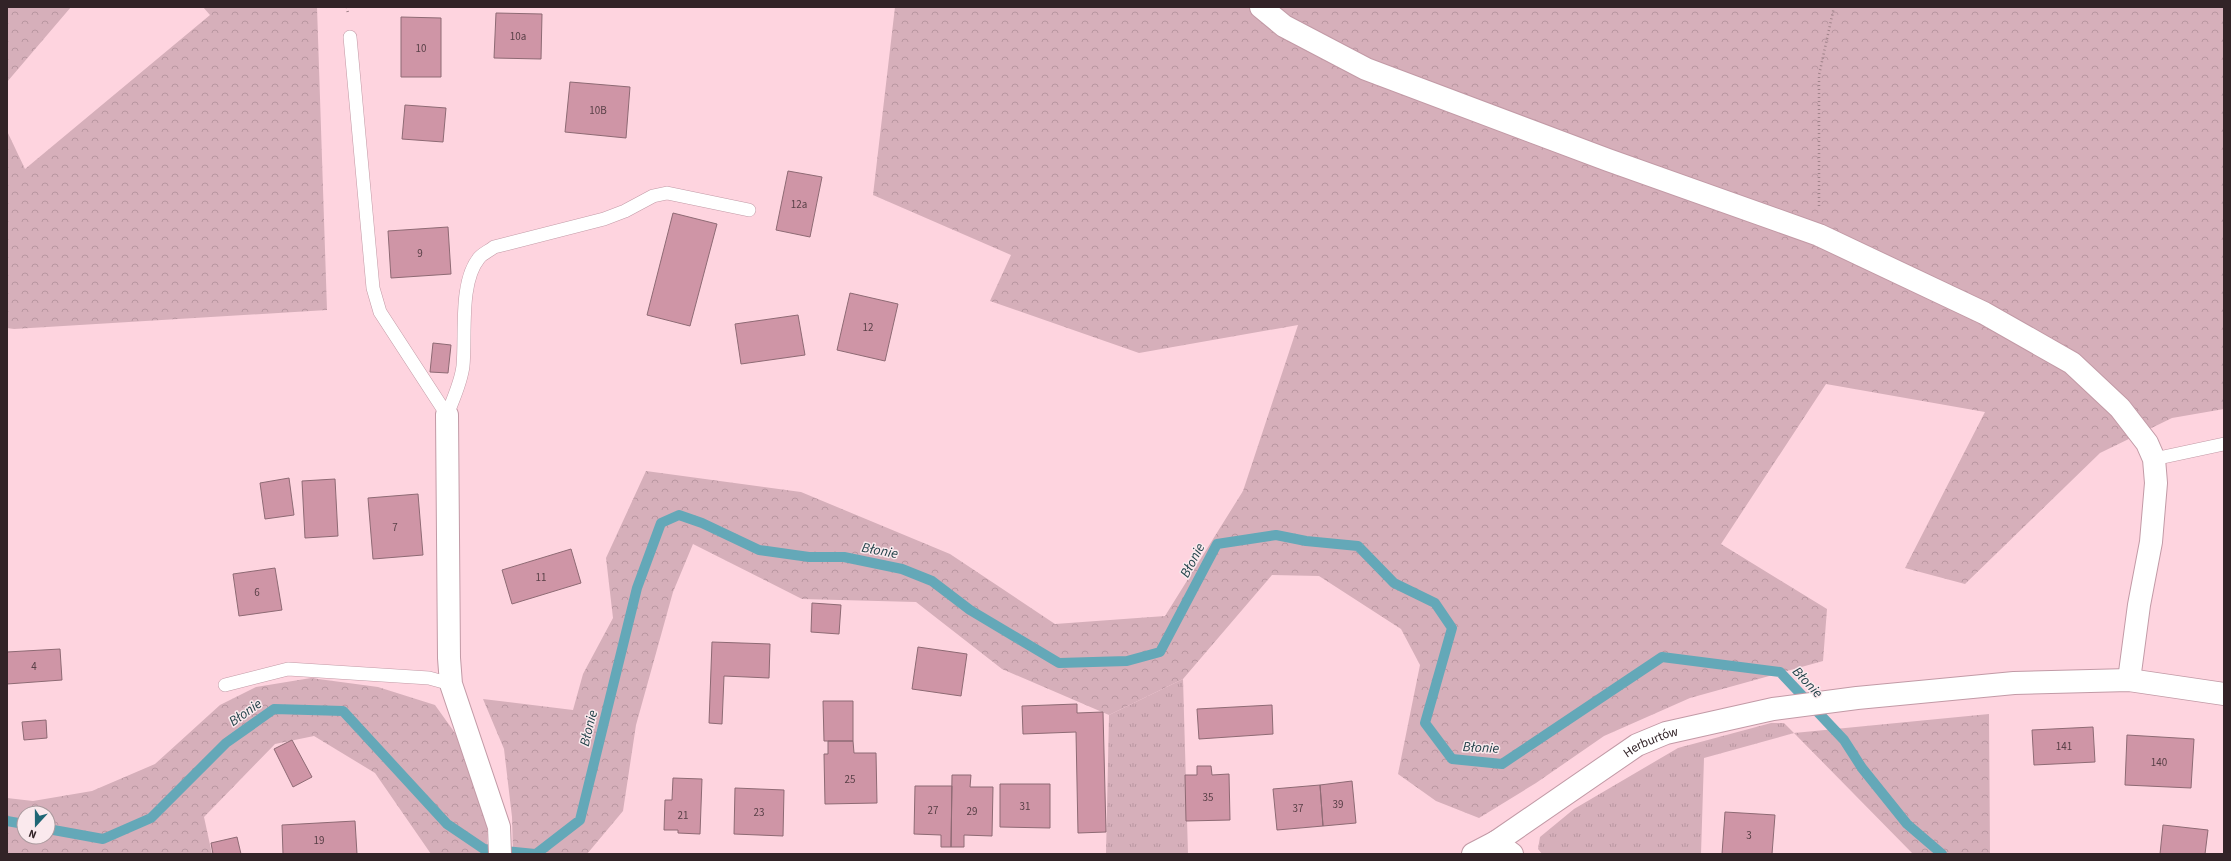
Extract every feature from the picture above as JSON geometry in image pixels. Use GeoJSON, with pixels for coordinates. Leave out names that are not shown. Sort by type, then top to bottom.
{"type":"FeatureCollection","features":[{"type":"Feature","properties":{"kind":"street"},"geometry":{"type":"LineString","coordinates":[[1260,7],[1284,26],[1366,69],[1608,160],[1819,235],[1984,313],[2072,363],[2120,408],[2147,443],[2154,459],[2156,483],[2151,542],[2139,605],[2129,680]]}},
{"type":"Feature","properties":{"kind":"street"},"geometry":{"type":"LineString","coordinates":[[446,415],[449,658],[451,684],[499,827],[500,854]]}},
{"type":"Feature","properties":{"kind":"street","name":"Herburtów"},"geometry":{"type":"LineString","coordinates":[[1473,854],[1504,848],[1637,745],[1666,732],[1774,709],[1857,698],[2014,683],[2129,680],[2224,694]]}},
{"type":"Feature","properties":{"kind":"lane"},"geometry":{"type":"LineString","coordinates":[[350,37],[373,288],[380,312],[446,415]]}},
{"type":"Feature","properties":{"kind":"lane"},"geometry":{"type":"LineString","coordinates":[[446,415],[460,382],[463,366],[467,291],[470,273],[479,257],[494,247],[604,219],[625,211],[653,196],[667,193],[749,210]]}},
{"type":"Feature","properties":{"kind":"lane"},"geometry":{"type":"LineString","coordinates":[[2154,459],[2224,444]]}},
{"type":"Feature","properties":{"kind":"lane"},"geometry":{"type":"LineString","coordinates":[[225,685],[288,669],[429,678],[451,684]]}},
{"type":"Feature","properties":{"kind":"path"},"geometry":{"type":"LineString","coordinates":[[1819,235],[1819,75],[1834,7]]}},
{"type":"Feature","properties":{"kind":"green space"},"geometry":{"type":"Polygon","coordinates":[[[7,7],[71,7],[7,82],[7,7]]]}},
{"type":"Feature","properties":{"kind":"green space"},"geometry":{"type":"Polygon","coordinates":[[[203,7],[317,7],[327,310],[14,329],[7,328],[7,131],[25,169],[210,15],[203,7]]]}},
{"type":"Feature","properties":{"kind":"green space"},"geometry":{"type":"Polygon","coordinates":[[[895,7],[2224,7],[2224,409],[2172,418],[2100,453],[1965,584],[1905,568],[1985,412],[1826,384],[1721,544],[1827,609],[1823,661],[1690,698],[1604,736],[1536,783],[1479,818],[1436,801],[1398,774],[1420,665],[1401,629],[1319,576],[1272,575],[1183,679],[1109,715],[1002,669],[916,602],[802,599],[693,544],[673,592],[636,725],[623,811],[587,854],[513,854],[512,817],[504,749],[483,699],[573,710],[583,674],[613,618],[606,558],[646,471],[801,492],[950,554],[1055,624],[1165,616],[1243,491],[1298,325],[1139,353],[990,301],[1011,255],[873,195],[895,7]]]}},
{"type":"Feature","properties":{"kind":"green space"},"geometry":{"type":"Polygon","coordinates":[[[311,678],[378,687],[435,705],[455,733],[475,773],[487,820],[487,854],[431,854],[375,773],[314,736],[275,744],[204,817],[212,854],[7,854],[7,798],[33,801],[92,791],[155,764],[220,705],[256,687],[311,678]]]}},
{"type":"Feature","properties":{"kind":"green space"},"geometry":{"type":"Polygon","coordinates":[[[1183,679],[1188,854],[1106,854],[1109,715],[1183,679]]]}},
{"type":"Feature","properties":{"kind":"green space"},"geometry":{"type":"Polygon","coordinates":[[[1989,714],[1990,854],[1913,854],[1794,733],[1989,714]]]}},
{"type":"Feature","properties":{"kind":"green space"},"geometry":{"type":"Polygon","coordinates":[[[1771,723],[1784,723],[1794,733],[1704,758],[1701,854],[1542,854],[1538,849],[1540,837],[1574,809],[1678,748],[1771,723]]]}},
{"type":"Feature","properties":{"kind":"building"},"geometry":{"type":"Polygon","coordinates":[[[496,13],[542,14],[541,59],[494,58],[496,13]]]}},
{"type":"Feature","properties":{"kind":"building"},"geometry":{"type":"Polygon","coordinates":[[[401,17],[441,18],[441,77],[401,77],[401,17]]]}},
{"type":"Feature","properties":{"kind":"building"},"geometry":{"type":"Polygon","coordinates":[[[570,82],[630,87],[626,138],[565,132],[570,82]]]}},
{"type":"Feature","properties":{"kind":"building"},"geometry":{"type":"Polygon","coordinates":[[[405,105],[446,108],[443,142],[402,139],[405,105]]]}},
{"type":"Feature","properties":{"kind":"building"},"geometry":{"type":"Polygon","coordinates":[[[788,171],[822,177],[810,237],[776,230],[788,171]]]}},
{"type":"Feature","properties":{"kind":"building"},"geometry":{"type":"Polygon","coordinates":[[[673,213],[717,224],[690,326],[647,315],[673,213]]]}},
{"type":"Feature","properties":{"kind":"building"},"geometry":{"type":"Polygon","coordinates":[[[448,227],[451,274],[391,278],[388,231],[448,227]]]}},
{"type":"Feature","properties":{"kind":"building"},"geometry":{"type":"Polygon","coordinates":[[[850,293],[898,304],[885,361],[837,350],[850,293]]]}},
{"type":"Feature","properties":{"kind":"building"},"geometry":{"type":"Polygon","coordinates":[[[798,315],[805,355],[741,364],[735,324],[798,315]]]}},
{"type":"Feature","properties":{"kind":"building"},"geometry":{"type":"Polygon","coordinates":[[[433,343],[451,345],[448,373],[430,372],[433,343]]]}},
{"type":"Feature","properties":{"kind":"building"},"geometry":{"type":"Polygon","coordinates":[[[289,478],[294,515],[265,519],[260,483],[289,478]]]}},
{"type":"Feature","properties":{"kind":"building"},"geometry":{"type":"Polygon","coordinates":[[[335,479],[338,536],[305,538],[302,481],[335,479]]]}},
{"type":"Feature","properties":{"kind":"building"},"geometry":{"type":"Polygon","coordinates":[[[418,494],[423,555],[373,559],[368,498],[418,494]]]}},
{"type":"Feature","properties":{"kind":"building"},"geometry":{"type":"Polygon","coordinates":[[[571,549],[581,583],[512,604],[502,570],[571,549]]]}},
{"type":"Feature","properties":{"kind":"building"},"geometry":{"type":"Polygon","coordinates":[[[275,568],[282,610],[239,616],[233,574],[275,568]]]}},
{"type":"Feature","properties":{"kind":"building"},"geometry":{"type":"Polygon","coordinates":[[[812,603],[841,605],[839,634],[811,632],[812,603]]]}},
{"type":"Feature","properties":{"kind":"building"},"geometry":{"type":"Polygon","coordinates":[[[712,642],[770,644],[769,678],[724,676],[722,724],[709,723],[712,642]]]}},
{"type":"Feature","properties":{"kind":"building"},"geometry":{"type":"Polygon","coordinates":[[[918,647],[967,654],[961,696],[912,689],[918,647]]]}},
{"type":"Feature","properties":{"kind":"building"},"geometry":{"type":"Polygon","coordinates":[[[60,649],[62,680],[7,684],[7,652],[60,649]]]}},
{"type":"Feature","properties":{"kind":"building"},"geometry":{"type":"Polygon","coordinates":[[[823,701],[853,701],[853,741],[824,741],[823,701]]]}},
{"type":"Feature","properties":{"kind":"building"},"geometry":{"type":"Polygon","coordinates":[[[1077,704],[1077,713],[1103,712],[1106,832],[1078,833],[1076,732],[1023,734],[1022,706],[1077,704]]]}},
{"type":"Feature","properties":{"kind":"building"},"geometry":{"type":"Polygon","coordinates":[[[1272,705],[1273,734],[1199,739],[1197,709],[1272,705]]]}},
{"type":"Feature","properties":{"kind":"building"},"geometry":{"type":"Polygon","coordinates":[[[46,720],[47,738],[24,740],[22,722],[46,720]]]}},
{"type":"Feature","properties":{"kind":"building"},"geometry":{"type":"Polygon","coordinates":[[[2093,727],[2095,762],[2034,765],[2032,730],[2093,727]]]}},
{"type":"Feature","properties":{"kind":"building"},"geometry":{"type":"Polygon","coordinates":[[[2127,735],[2194,739],[2191,788],[2125,785],[2127,735]]]}},
{"type":"Feature","properties":{"kind":"building"},"geometry":{"type":"Polygon","coordinates":[[[292,740],[312,777],[293,787],[274,749],[292,740]]]}},
{"type":"Feature","properties":{"kind":"building"},"geometry":{"type":"Polygon","coordinates":[[[828,741],[853,741],[854,753],[876,753],[877,803],[825,804],[824,754],[828,754],[828,741]]]}},
{"type":"Feature","properties":{"kind":"building"},"geometry":{"type":"Polygon","coordinates":[[[1197,766],[1211,766],[1212,775],[1229,774],[1230,820],[1186,821],[1185,775],[1197,775],[1197,766]]]}},
{"type":"Feature","properties":{"kind":"building"},"geometry":{"type":"Polygon","coordinates":[[[952,775],[971,775],[970,787],[993,787],[992,836],[964,835],[964,847],[951,847],[952,775]]]}},
{"type":"Feature","properties":{"kind":"building"},"geometry":{"type":"Polygon","coordinates":[[[673,778],[702,779],[700,834],[678,833],[678,830],[664,830],[665,800],[672,800],[673,778]]]}},
{"type":"Feature","properties":{"kind":"building"},"geometry":{"type":"Polygon","coordinates":[[[1352,781],[1356,823],[1323,826],[1320,785],[1352,781]]]}},
{"type":"Feature","properties":{"kind":"building"},"geometry":{"type":"Polygon","coordinates":[[[1000,784],[1050,784],[1050,828],[1000,827],[1000,784]]]}},
{"type":"Feature","properties":{"kind":"building"},"geometry":{"type":"Polygon","coordinates":[[[1320,785],[1323,826],[1277,830],[1273,789],[1320,785]]]}},
{"type":"Feature","properties":{"kind":"building"},"geometry":{"type":"Polygon","coordinates":[[[915,786],[952,786],[951,847],[941,847],[941,835],[914,834],[915,786]]]}},
{"type":"Feature","properties":{"kind":"building"},"geometry":{"type":"Polygon","coordinates":[[[735,788],[784,790],[783,836],[734,834],[735,788]]]}},
{"type":"Feature","properties":{"kind":"building"},"geometry":{"type":"Polygon","coordinates":[[[1725,812],[1775,815],[1772,854],[1722,854],[1725,812]]]}},
{"type":"Feature","properties":{"kind":"building"},"geometry":{"type":"Polygon","coordinates":[[[355,821],[357,854],[283,854],[282,825],[355,821]]]}},
{"type":"Feature","properties":{"kind":"building"},"geometry":{"type":"Polygon","coordinates":[[[2163,825],[2208,830],[2205,854],[2160,854],[2163,825]]]}},
{"type":"Feature","properties":{"kind":"building"},"geometry":{"type":"Polygon","coordinates":[[[237,837],[241,854],[213,854],[211,843],[237,837]]]}},
{"type":"Feature","properties":{"kind":"waterway","name":"Błonie"},"geometry":{"type":"LineString","coordinates":[[536,854],[580,820],[637,588],[661,523],[679,515],[702,523],[759,550],[809,557],[844,557],[902,569],[932,581],[970,610],[1059,663],[1127,661],[1160,652],[1217,544],[1276,535],[1306,541],[1358,546],[1394,583],[1435,603],[1452,628],[1425,723],[1452,759],[1502,764],[1662,657],[1780,672],[1844,740],[1862,768],[1907,824],[1942,854]]}},
{"type":"Feature","properties":{"kind":"waterway","name":"Błonie"},"geometry":{"type":"LineString","coordinates":[[56,830],[103,839],[151,818],[226,743],[274,709],[343,711],[447,824],[484,849],[535,854]]}},
{"type":"Feature","properties":{"kind":"waterway","name":"Błonie"},"geometry":{"type":"LineString","coordinates":[[7,821],[16,823]]}}]}
